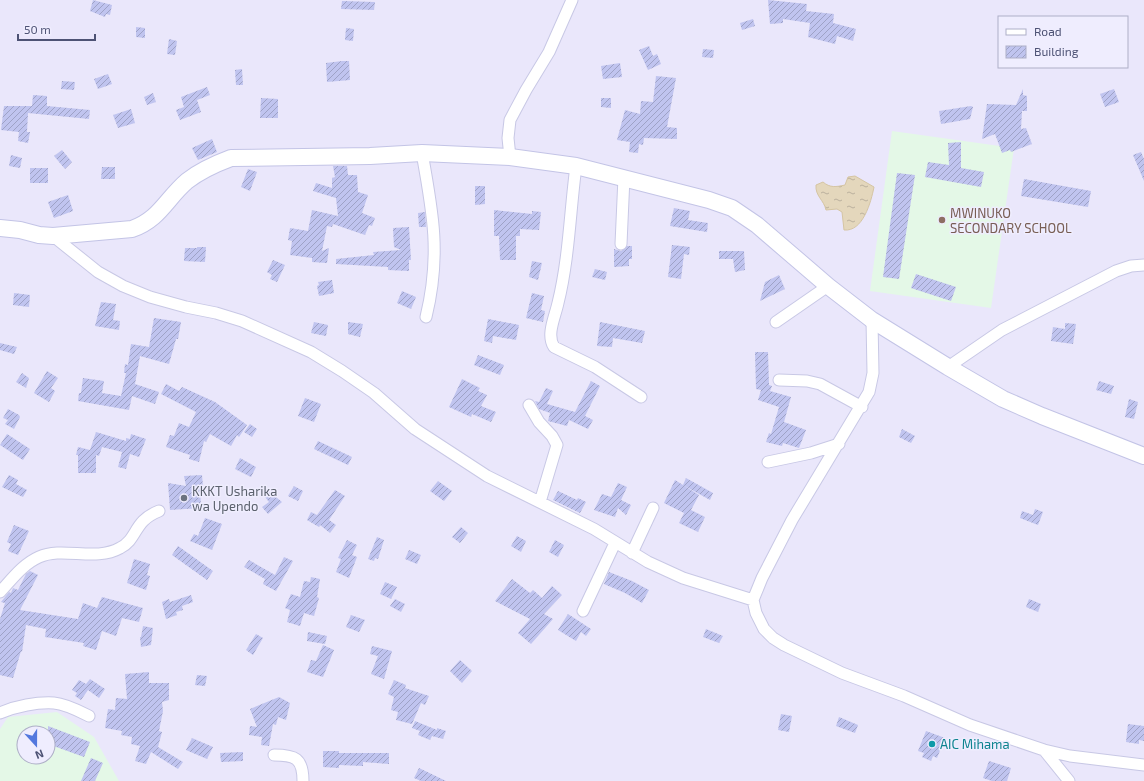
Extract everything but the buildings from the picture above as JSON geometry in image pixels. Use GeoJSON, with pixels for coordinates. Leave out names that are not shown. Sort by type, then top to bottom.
{"type":"FeatureCollection","features":[{"type":"Feature","properties":{"kind":"street"},"geometry":{"type":"LineString","coordinates":[[510,157],[508,138],[510,120],[549,52],[572,0]]}},
{"type":"Feature","properties":{"kind":"street"},"geometry":{"type":"LineString","coordinates":[[422,153],[432,209],[435,253],[434,277],[426,317]]}},
{"type":"Feature","properties":{"kind":"street"},"geometry":{"type":"LineString","coordinates":[[0,228],[53,236],[132,229],[138,227],[158,214],[187,182],[215,164],[231,158],[370,156],[422,153],[510,157],[576,166],[624,177],[709,200],[732,208],[757,225],[828,286],[872,320],[948,367],[1003,399],[1144,456]]}},
{"type":"Feature","properties":{"kind":"street"},"geometry":{"type":"LineString","coordinates":[[576,166],[562,289],[551,329],[551,342],[554,347],[595,367],[641,397]]}},
{"type":"Feature","properties":{"kind":"street"},"geometry":{"type":"LineString","coordinates":[[621,244],[624,177]]}},
{"type":"Feature","properties":{"kind":"street"},"geometry":{"type":"LineString","coordinates":[[53,236],[98,272],[123,286],[150,298],[186,307],[216,312],[242,321],[310,352],[342,371],[374,393],[415,429],[487,476],[594,529],[632,553],[682,578],[753,600]]}},
{"type":"Feature","properties":{"kind":"street"},"geometry":{"type":"LineString","coordinates":[[948,367],[1017,322],[1116,271],[1131,266],[1144,265]]}},
{"type":"Feature","properties":{"kind":"street"},"geometry":{"type":"LineString","coordinates":[[776,322],[828,286]]}},
{"type":"Feature","properties":{"kind":"street"},"geometry":{"type":"LineString","coordinates":[[872,320],[873,373],[870,392],[792,520],[762,578],[753,600],[756,613],[764,629],[773,638],[784,645],[842,673],[904,696],[970,725],[1044,750],[1070,756],[1143,765]]}},
{"type":"Feature","properties":{"kind":"street"},"geometry":{"type":"LineString","coordinates":[[780,380],[807,381],[820,384],[862,407]]}},
{"type":"Feature","properties":{"kind":"street"},"geometry":{"type":"LineString","coordinates":[[530,405],[539,422],[552,436],[557,446],[540,502]]}},
{"type":"Feature","properties":{"kind":"street"},"geometry":{"type":"LineString","coordinates":[[768,462],[811,453],[839,444]]}},
{"type":"Feature","properties":{"kind":"street"},"geometry":{"type":"LineString","coordinates":[[632,553],[653,508]]}},
{"type":"Feature","properties":{"kind":"street"},"geometry":{"type":"LineString","coordinates":[[0,592],[24,566],[39,556],[52,553],[97,554],[112,552],[120,548],[129,543],[140,524],[148,515],[159,511]]}},
{"type":"Feature","properties":{"kind":"street"},"geometry":{"type":"LineString","coordinates":[[583,611],[615,543]]}},
{"type":"Feature","properties":{"kind":"street"},"geometry":{"type":"LineString","coordinates":[[0,714],[13,707],[55,703],[71,707],[89,716]]}},
{"type":"Feature","properties":{"kind":"street"},"geometry":{"type":"LineString","coordinates":[[1044,750],[1069,781]]}},
{"type":"Feature","properties":{"kind":"street"},"geometry":{"type":"LineString","coordinates":[[274,755],[286,755],[298,759],[302,765],[303,781]]}},
{"type":"Feature","properties":{"kind":"shaded area","name":"MWINUKO SECONDARY SCHOOL"},"geometry":{"type":"Polygon","coordinates":[[[892,131],[1014,148],[991,308],[870,291],[892,131]]]}},
{"type":"Feature","properties":{"kind":"shaded area"},"geometry":{"type":"Polygon","coordinates":[[[57,712],[94,737],[119,781],[0,781],[0,729],[8,717],[57,712]]]}},
{"type":"Feature","properties":{"kind":"water"},"geometry":{"type":"Polygon","coordinates":[[[855,176],[874,187],[868,208],[861,221],[851,229],[844,230],[842,212],[837,209],[826,210],[818,195],[816,185],[823,182],[833,186],[845,185],[848,177],[855,176]]]}},
{"type":"Feature","properties":{"kind":"place","name":"MWINUKO SECONDARY SCHOOL"},"geometry":{"type":"Point","coordinates":[942,220]}},
{"type":"Feature","properties":{"kind":"place","name":"KKKT Usharika wa Upendo"},"geometry":{"type":"Point","coordinates":[184,498]}},
{"type":"Feature","properties":{"kind":"place","name":"AIC Mihama"},"geometry":{"type":"Point","coordinates":[932,744]}}]}
